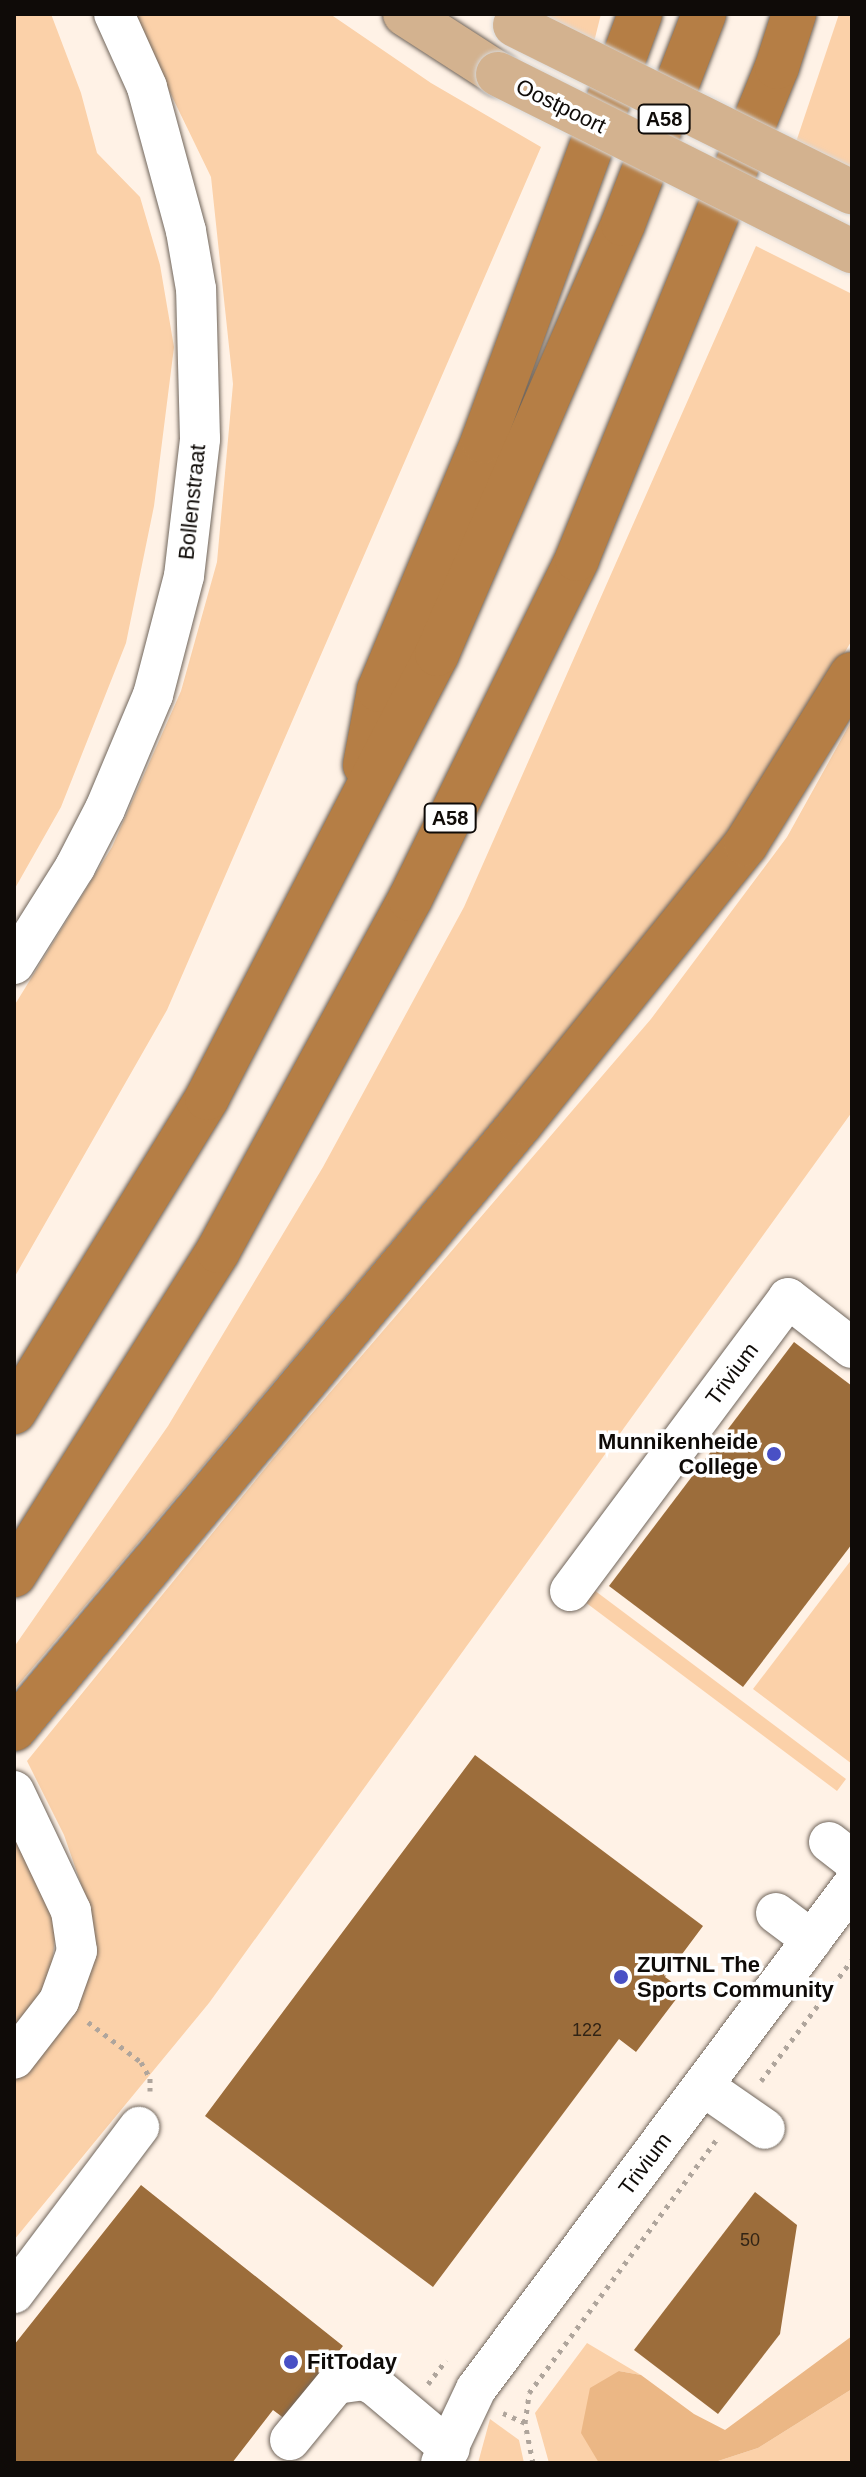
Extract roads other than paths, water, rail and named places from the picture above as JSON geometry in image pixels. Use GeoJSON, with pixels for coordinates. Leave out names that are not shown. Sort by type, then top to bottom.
{"type":"FeatureCollection","features":[{"type":"Feature","properties":{"kind":"highway","name":"A58"},"geometry":{"type":"LineString","coordinates":[[356,815],[379,690],[483,441],[640,14]]}},
{"type":"Feature","properties":{"kind":"highway","name":"A58"},"geometry":{"type":"LineString","coordinates":[[14,1412],[207,1098],[437,654],[623,224],[704,14]]}},
{"type":"Feature","properties":{"kind":"highway","name":"A58"},"geometry":{"type":"LineString","coordinates":[[14,1575],[218,1251],[410,899],[577,559],[777,67],[794,14]]}},
{"type":"Feature","properties":{"kind":"highway"},"geometry":{"type":"LineString","coordinates":[[14,1729],[521,1123],[746,844],[852,674]]}},
{"type":"Feature","properties":{"kind":"main road","name":"Oostpoort"},"geometry":{"type":"LineString","coordinates":[[405,14],[498,74],[852,251]]}},
{"type":"Feature","properties":{"kind":"main road"},"geometry":{"type":"LineString","coordinates":[[507,19],[852,192]]}},
{"type":"Feature","properties":{"kind":"street","name":"Bollenstraat"},"geometry":{"type":"LineString","coordinates":[[14,964],[75,867],[105,809],[153,695],[184,576],[198,455],[200,348],[196,289],[186,231],[147,87],[114,14]]}},
{"type":"Feature","properties":{"kind":"street","name":"Trivium"},"geometry":{"type":"LineString","coordinates":[[570,1591],[788,1298],[852,1348]]}},
{"type":"Feature","properties":{"kind":"street"},"geometry":{"type":"LineString","coordinates":[[14,1791],[71,1911],[77,1951],[59,2001],[14,2059]]}},
{"type":"Feature","properties":{"kind":"street","name":"Trivium"},"geometry":{"type":"LineString","coordinates":[[448,2458],[476,2389],[852,1886]]}},
{"type":"Feature","properties":{"kind":"street"},"geometry":{"type":"LineString","coordinates":[[776,1913],[812,1940]]}},
{"type":"Feature","properties":{"kind":"street"},"geometry":{"type":"LineString","coordinates":[[703,2086],[752,2120]]}},
{"type":"Feature","properties":{"kind":"street"},"geometry":{"type":"LineString","coordinates":[[14,2293],[139,2127]]}},
{"type":"Feature","properties":{"kind":"street"},"geometry":{"type":"LineString","coordinates":[[290,2440],[336,2384],[363,2380],[374,2385],[448,2458]]}},
{"type":"Feature","properties":{"kind":"place","name":"Munnikenheide College"},"geometry":{"type":"Point","coordinates":[774,1454]}},
{"type":"Feature","properties":{"kind":"place","name":"ZUITNL The Sports Community"},"geometry":{"type":"Point","coordinates":[621,1977]}},
{"type":"Feature","properties":{"kind":"place","name":"FitToday"},"geometry":{"type":"Point","coordinates":[291,2362]}}]}
